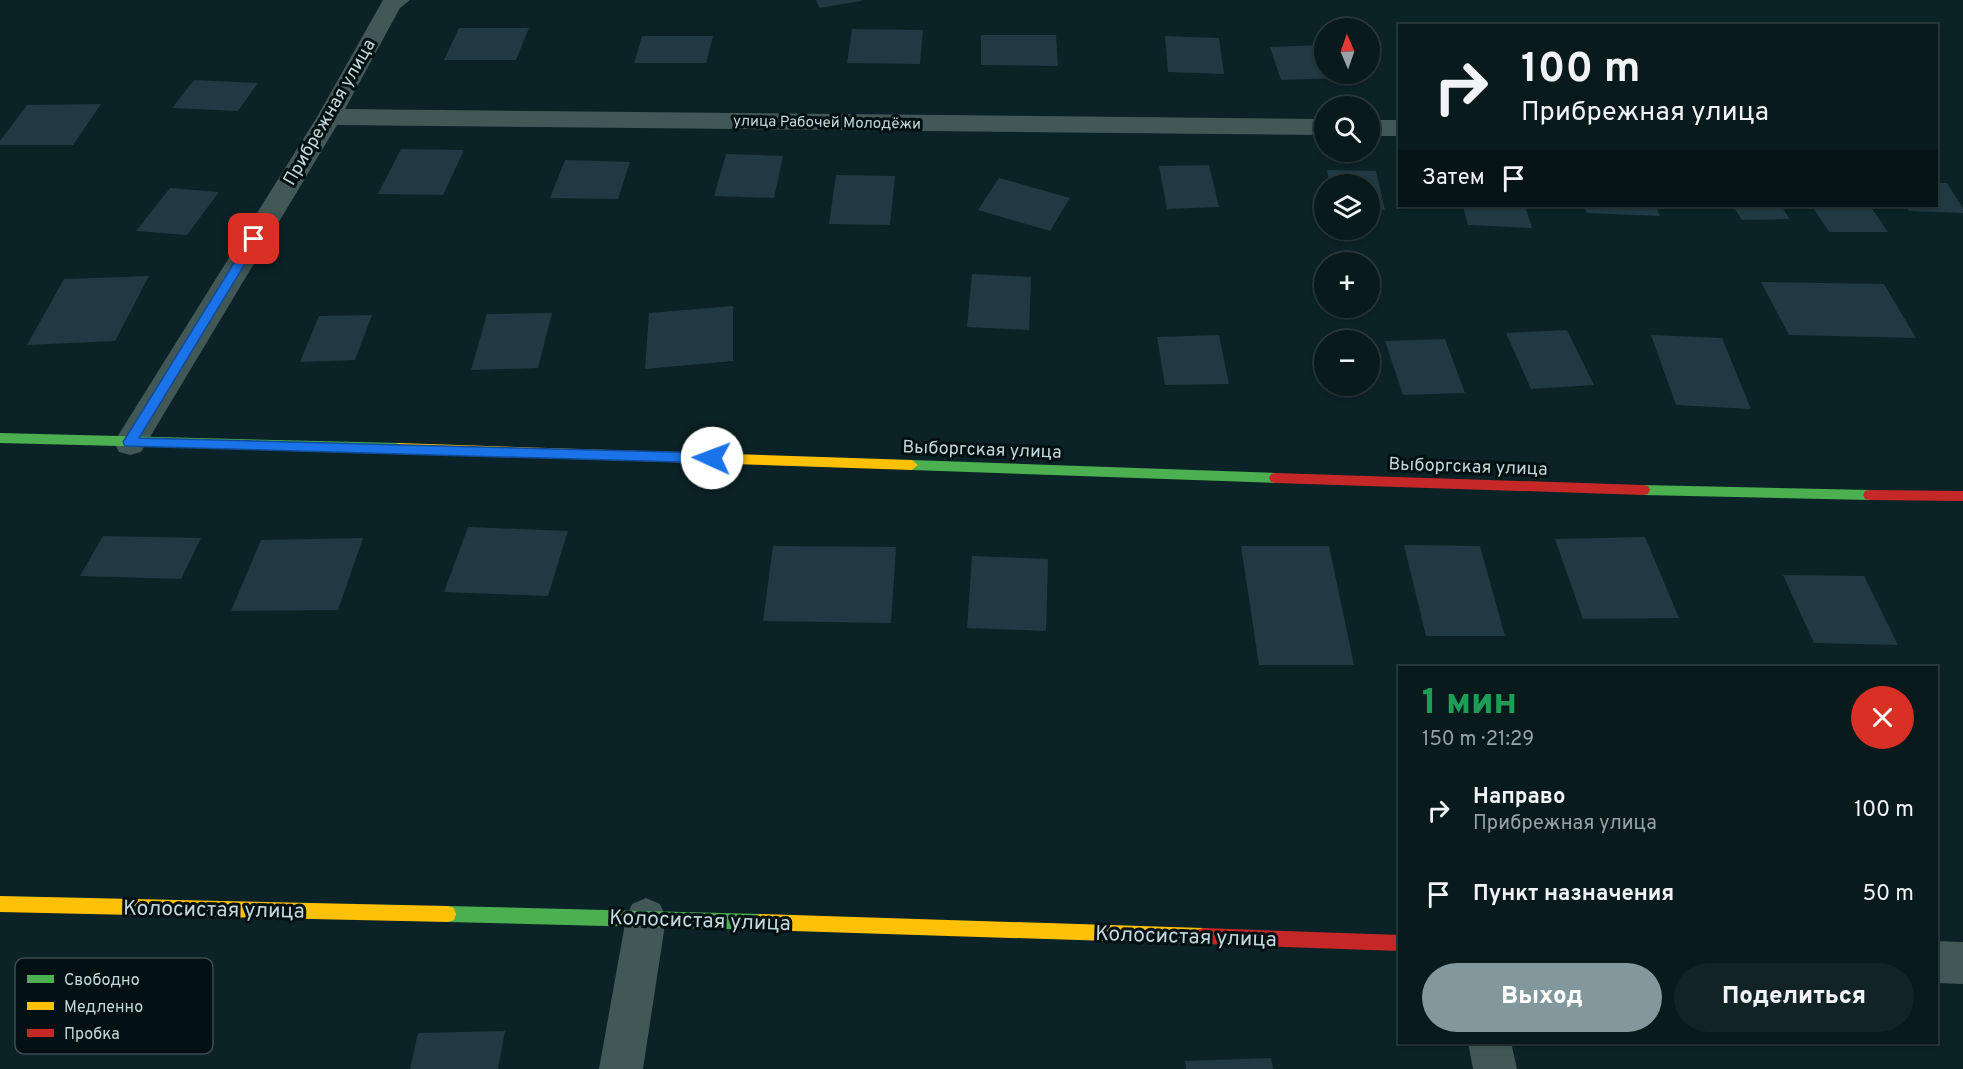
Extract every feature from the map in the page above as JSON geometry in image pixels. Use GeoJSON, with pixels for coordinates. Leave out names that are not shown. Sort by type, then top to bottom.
{"type":"FeatureCollection","features":[{"type":"Feature","properties":{"kind":"street","name":"Прибрежная улица"},"geometry":{"type":"LineString","coordinates":[[130,442],[329,117],[391,4],[399,0]]}},
{"type":"Feature","properties":{"kind":"street","name":"улица Рабочей Молодёжи"},"geometry":{"type":"LineString","coordinates":[[329,117],[1314,128]]}},
{"type":"Feature","properties":{"kind":"street"},"geometry":{"type":"LineString","coordinates":[[1380,128],[1398,128]]}},
{"type":"Feature","properties":{"kind":"street","name":"Выборгская улица"},"geometry":{"type":"LineString","coordinates":[[0,438],[525,451],[1715,493],[1963,496]]}},
{"type":"Feature","properties":{"kind":"street","name":"Колосистая улица"},"geometry":{"type":"LineString","coordinates":[[0,904],[646,918],[1398,943]]}},
{"type":"Feature","properties":{"kind":"street"},"geometry":{"type":"LineString","coordinates":[[621,1069],[646,918]]}},
{"type":"Feature","properties":{"kind":"street"},"geometry":{"type":"LineString","coordinates":[[1938,962],[1963,963]]}},
{"type":"Feature","properties":{"kind":"street"},"geometry":{"type":"LineString","coordinates":[[1489,1044],[1495,1069]]}},
{"type":"Feature","properties":{"kind":"building"},"geometry":{"type":"Polygon","coordinates":[[[816,0],[861,0],[861,1],[819,8],[816,0]]]}},
{"type":"Feature","properties":{"kind":"building"},"geometry":{"type":"Polygon","coordinates":[[[459,28],[529,28],[516,60],[444,60],[459,28]]]}},
{"type":"Feature","properties":{"kind":"building"},"geometry":{"type":"Polygon","coordinates":[[[852,29],[923,30],[920,64],[847,63],[852,29]]]}},
{"type":"Feature","properties":{"kind":"building"},"geometry":{"type":"Polygon","coordinates":[[[981,35],[1056,35],[1058,66],[981,65],[981,35]]]}},
{"type":"Feature","properties":{"kind":"building"},"geometry":{"type":"Polygon","coordinates":[[[642,36],[713,36],[706,63],[634,63],[642,36]]]}},
{"type":"Feature","properties":{"kind":"building"},"geometry":{"type":"Polygon","coordinates":[[[1165,36],[1219,38],[1224,74],[1168,72],[1165,36]]]}},
{"type":"Feature","properties":{"kind":"building"},"geometry":{"type":"Polygon","coordinates":[[[1314,45],[1314,79],[1281,80],[1270,47],[1314,45]]]}},
{"type":"Feature","properties":{"kind":"building"},"geometry":{"type":"Polygon","coordinates":[[[194,80],[258,83],[238,111],[172,108],[194,80]]]}},
{"type":"Feature","properties":{"kind":"building"},"geometry":{"type":"Polygon","coordinates":[[[101,104],[73,145],[0,145],[0,141],[27,105],[101,104]]]}},
{"type":"Feature","properties":{"kind":"building"},"geometry":{"type":"Polygon","coordinates":[[[401,149],[464,150],[443,195],[378,194],[401,149]]]}},
{"type":"Feature","properties":{"kind":"building"},"geometry":{"type":"Polygon","coordinates":[[[726,154],[783,156],[774,198],[714,196],[726,154]]]}},
{"type":"Feature","properties":{"kind":"building"},"geometry":{"type":"Polygon","coordinates":[[[565,160],[630,162],[618,199],[550,198],[565,160]]]}},
{"type":"Feature","properties":{"kind":"building"},"geometry":{"type":"Polygon","coordinates":[[[1209,165],[1219,207],[1167,209],[1159,166],[1209,165]]]}},
{"type":"Feature","properties":{"kind":"building"},"geometry":{"type":"Polygon","coordinates":[[[1327,170],[1376,171],[1377,174],[1328,174],[1327,170]]]}},
{"type":"Feature","properties":{"kind":"building"},"geometry":{"type":"Polygon","coordinates":[[[836,175],[895,176],[890,225],[829,224],[836,175]]]}},
{"type":"Feature","properties":{"kind":"building"},"geometry":{"type":"Polygon","coordinates":[[[999,178],[1070,198],[1050,231],[978,210],[999,178]]]}},
{"type":"Feature","properties":{"kind":"building"},"geometry":{"type":"Polygon","coordinates":[[[1938,183],[1947,183],[1963,208],[1963,213],[1909,211],[1907,207],[1938,207],[1938,183]]]}},
{"type":"Feature","properties":{"kind":"building"},"geometry":{"type":"Polygon","coordinates":[[[170,188],[219,192],[187,235],[136,231],[170,188]]]}},
{"type":"Feature","properties":{"kind":"building"},"geometry":{"type":"Polygon","coordinates":[[[1380,188],[1385,210],[1380,210],[1380,188]]]}},
{"type":"Feature","properties":{"kind":"building"},"geometry":{"type":"Polygon","coordinates":[[[1463,207],[1525,207],[1532,228],[1468,225],[1463,207]]]}},
{"type":"Feature","properties":{"kind":"building"},"geometry":{"type":"Polygon","coordinates":[[[1584,207],[1656,207],[1660,216],[1587,213],[1584,207]]]}},
{"type":"Feature","properties":{"kind":"building"},"geometry":{"type":"Polygon","coordinates":[[[1734,207],[1782,207],[1790,219],[1742,220],[1734,207]]]}},
{"type":"Feature","properties":{"kind":"building"},"geometry":{"type":"Polygon","coordinates":[[[1813,207],[1871,207],[1888,232],[1829,232],[1813,207]]]}},
{"type":"Feature","properties":{"kind":"building"},"geometry":{"type":"Polygon","coordinates":[[[972,274],[1031,277],[1029,330],[967,327],[972,274]]]}},
{"type":"Feature","properties":{"kind":"building"},"geometry":{"type":"Polygon","coordinates":[[[149,276],[115,341],[27,345],[64,279],[149,276]]]}},
{"type":"Feature","properties":{"kind":"building"},"geometry":{"type":"Polygon","coordinates":[[[1761,282],[1884,284],[1916,338],[1789,335],[1761,282]]]}},
{"type":"Feature","properties":{"kind":"building"},"geometry":{"type":"Polygon","coordinates":[[[733,306],[733,361],[645,369],[649,313],[733,306]]]}},
{"type":"Feature","properties":{"kind":"building"},"geometry":{"type":"Polygon","coordinates":[[[552,313],[538,368],[471,370],[487,314],[552,313]]]}},
{"type":"Feature","properties":{"kind":"building"},"geometry":{"type":"Polygon","coordinates":[[[372,315],[355,360],[300,362],[319,316],[372,315]]]}},
{"type":"Feature","properties":{"kind":"building"},"geometry":{"type":"Polygon","coordinates":[[[1567,330],[1594,385],[1531,389],[1506,333],[1567,330]]]}},
{"type":"Feature","properties":{"kind":"building"},"geometry":{"type":"Polygon","coordinates":[[[1219,335],[1229,384],[1165,385],[1157,337],[1219,335]]]}},
{"type":"Feature","properties":{"kind":"building"},"geometry":{"type":"Polygon","coordinates":[[[1651,335],[1722,338],[1751,409],[1676,405],[1651,335]]]}},
{"type":"Feature","properties":{"kind":"building"},"geometry":{"type":"Polygon","coordinates":[[[1445,339],[1465,393],[1403,395],[1385,341],[1445,339]]]}},
{"type":"Feature","properties":{"kind":"building"},"geometry":{"type":"Polygon","coordinates":[[[468,527],[568,531],[548,596],[444,592],[468,527]]]}},
{"type":"Feature","properties":{"kind":"building"},"geometry":{"type":"Polygon","coordinates":[[[103,536],[201,538],[181,579],[80,576],[103,536]]]}},
{"type":"Feature","properties":{"kind":"building"},"geometry":{"type":"Polygon","coordinates":[[[1645,537],[1679,618],[1583,619],[1555,539],[1645,537]]]}},
{"type":"Feature","properties":{"kind":"building"},"geometry":{"type":"Polygon","coordinates":[[[363,538],[338,610],[231,611],[261,540],[363,538]]]}},
{"type":"Feature","properties":{"kind":"building"},"geometry":{"type":"Polygon","coordinates":[[[1404,545],[1480,546],[1505,636],[1426,636],[1404,545]]]}},
{"type":"Feature","properties":{"kind":"building"},"geometry":{"type":"Polygon","coordinates":[[[773,546],[896,547],[891,623],[763,621],[773,546]]]}},
{"type":"Feature","properties":{"kind":"building"},"geometry":{"type":"Polygon","coordinates":[[[1241,546],[1329,546],[1354,665],[1259,665],[1241,546]]]}},
{"type":"Feature","properties":{"kind":"building"},"geometry":{"type":"Polygon","coordinates":[[[972,556],[1048,559],[1046,631],[967,628],[972,556]]]}},
{"type":"Feature","properties":{"kind":"building"},"geometry":{"type":"Polygon","coordinates":[[[1783,575],[1864,576],[1898,645],[1814,643],[1783,575]]]}},
{"type":"Feature","properties":{"kind":"building"},"geometry":{"type":"Polygon","coordinates":[[[505,1031],[498,1069],[410,1069],[418,1033],[505,1031]]]}},
{"type":"Feature","properties":{"kind":"building"},"geometry":{"type":"Polygon","coordinates":[[[1271,1058],[1273,1069],[1186,1069],[1185,1061],[1271,1058]]]}},
{"type":"Feature","properties":{"kind":"traffic: fast"},"geometry":{"type":"LineString","coordinates":[[0,438],[398,448]]}},
{"type":"Feature","properties":{"kind":"traffic: fast"},"geometry":{"type":"LineString","coordinates":[[912,465],[1276,478]]}},
{"type":"Feature","properties":{"kind":"traffic: fast"},"geometry":{"type":"LineString","coordinates":[[1643,490],[1870,495]]}},
{"type":"Feature","properties":{"kind":"traffic: fast"},"geometry":{"type":"LineString","coordinates":[[448,914],[760,922]]}},
{"type":"Feature","properties":{"kind":"traffic: slow"},"geometry":{"type":"LineString","coordinates":[[398,448],[912,465]]}},
{"type":"Feature","properties":{"kind":"traffic: slow"},"geometry":{"type":"LineString","coordinates":[[0,904],[448,914]]}},
{"type":"Feature","properties":{"kind":"traffic: slow"},"geometry":{"type":"LineString","coordinates":[[760,922],[1203,936]]}},
{"type":"Feature","properties":{"kind":"traffic: jam"},"geometry":{"type":"LineString","coordinates":[[1276,478],[1643,490]]}},
{"type":"Feature","properties":{"kind":"traffic: jam"},"geometry":{"type":"LineString","coordinates":[[1870,495],[1963,496]]}},
{"type":"Feature","properties":{"kind":"traffic: jam"},"geometry":{"type":"LineString","coordinates":[[1203,936],[1398,943]]}},
{"type":"Feature","properties":{"kind":"route"},"geometry":{"type":"LineString","coordinates":[[254,239],[130,442],[525,451],[712,458]]}}]}
